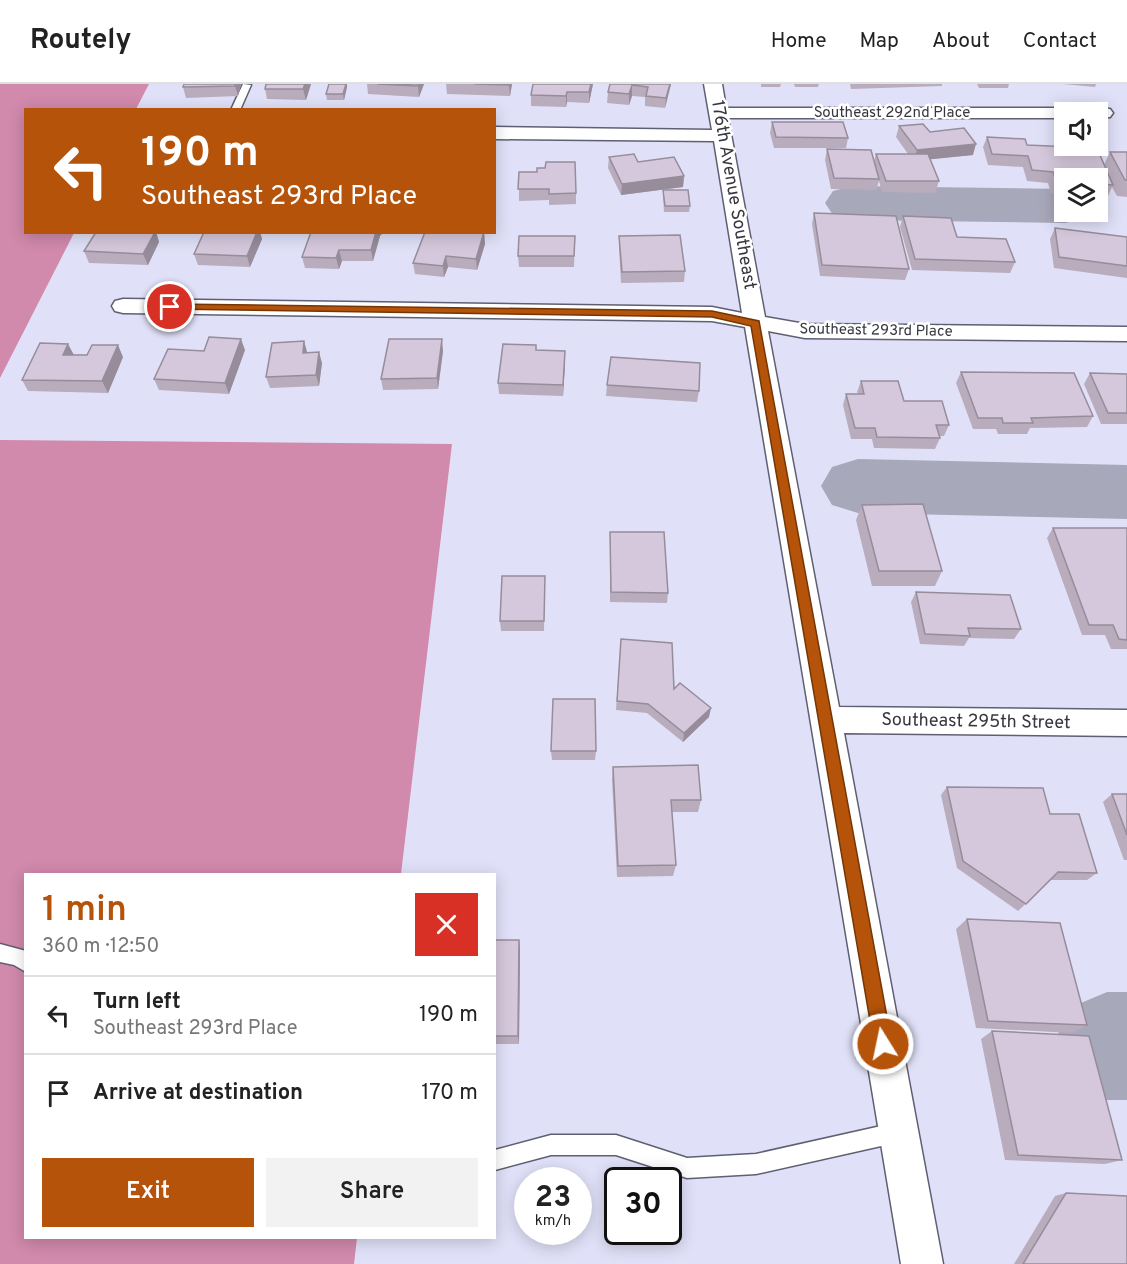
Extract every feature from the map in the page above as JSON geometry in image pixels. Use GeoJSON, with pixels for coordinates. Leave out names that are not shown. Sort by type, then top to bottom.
{"type":"FeatureCollection","features":[{"type":"Feature","properties":{"kind":"street","name":"Southeast 292nd Place"},"geometry":{"type":"LineString","coordinates":[[496,133],[718,111],[1054,113]]}},
{"type":"Feature","properties":{"kind":"street","name":"176th Avenue Southeast"},"geometry":{"type":"LineString","coordinates":[[718,111],[922,1264]]}},
{"type":"Feature","properties":{"kind":"street","name":"Southeast 293rd Place"},"geometry":{"type":"LineString","coordinates":[[123,306],[712,314],[756,324],[805,331],[1127,334]]}},
{"type":"Feature","properties":{"kind":"street","name":"Southeast 295th Street"},"geometry":{"type":"LineString","coordinates":[[826,720],[1127,723]]}},
{"type":"Feature","properties":{"kind":"lane"},"geometry":{"type":"LineString","coordinates":[[236,108],[247,85]]}},
{"type":"Feature","properties":{"kind":"lane"},"geometry":{"type":"LineString","coordinates":[[0,952],[18,957],[24,962]]}},
{"type":"Feature","properties":{"kind":"lane"},"geometry":{"type":"LineString","coordinates":[[496,1160],[550,1145],[616,1145],[687,1168],[756,1164],[898,1132]]}},
{"type":"Feature","properties":{"kind":"shaded area"},"geometry":{"type":"Polygon","coordinates":[[[0,84],[149,84],[137,108],[24,108],[24,234],[73,234],[0,378],[0,84]]]}},
{"type":"Feature","properties":{"kind":"shaded area"},"geometry":{"type":"Polygon","coordinates":[[[0,440],[452,444],[401,873],[24,873],[24,1239],[357,1239],[354,1264],[0,1264],[0,440]]]}},
{"type":"Feature","properties":{"kind":"building"},"geometry":{"type":"Polygon","coordinates":[[[184,84],[235,84],[235,86],[183,87],[184,84]]]}},
{"type":"Feature","properties":{"kind":"building"},"geometry":{"type":"Polygon","coordinates":[[[266,84],[305,84],[303,89],[265,89],[266,84]]]}},
{"type":"Feature","properties":{"kind":"building"},"geometry":{"type":"Polygon","coordinates":[[[329,84],[346,84],[343,94],[326,94],[329,84]]]}},
{"type":"Feature","properties":{"kind":"building"},"geometry":{"type":"Polygon","coordinates":[[[377,84],[419,84],[418,86],[377,84]]]}},
{"type":"Feature","properties":{"kind":"building"},"geometry":{"type":"Polygon","coordinates":[[[533,84],[591,84],[589,92],[567,92],[566,96],[531,95],[533,84]]]}},
{"type":"Feature","properties":{"kind":"building"},"geometry":{"type":"Polygon","coordinates":[[[610,84],[670,84],[666,98],[646,96],[648,87],[632,85],[629,94],[608,92],[610,84]]]}},
{"type":"Feature","properties":{"kind":"building"},"geometry":{"type":"Polygon","coordinates":[[[772,122],[843,122],[848,138],[776,137],[772,122]]]}},
{"type":"Feature","properties":{"kind":"building"},"geometry":{"type":"Polygon","coordinates":[[[923,124],[930,132],[964,128],[976,144],[917,150],[899,126],[923,124]]]}},
{"type":"Feature","properties":{"kind":"building"},"geometry":{"type":"Polygon","coordinates":[[[987,137],[1025,139],[1027,145],[1054,146],[1054,156],[1100,156],[1106,168],[1054,168],[1054,175],[1053,172],[1032,170],[1028,156],[992,154],[987,137]]]}},
{"type":"Feature","properties":{"kind":"building"},"geometry":{"type":"Polygon","coordinates":[[[827,149],[871,150],[879,179],[834,178],[827,149]]]}},
{"type":"Feature","properties":{"kind":"building"},"geometry":{"type":"Polygon","coordinates":[[[1110,152],[1127,152],[1127,180],[1125,180],[1110,152]]]}},
{"type":"Feature","properties":{"kind":"building"},"geometry":{"type":"Polygon","coordinates":[[[634,154],[638,162],[674,157],[684,176],[622,184],[609,157],[634,154]]]}},
{"type":"Feature","properties":{"kind":"building"},"geometry":{"type":"Polygon","coordinates":[[[876,154],[928,154],[939,181],[886,181],[876,154]]]}},
{"type":"Feature","properties":{"kind":"building"},"geometry":{"type":"Polygon","coordinates":[[[546,162],[575,162],[576,193],[549,194],[549,189],[518,189],[519,172],[537,172],[537,168],[545,168],[546,162]]]}},
{"type":"Feature","properties":{"kind":"building"},"geometry":{"type":"Polygon","coordinates":[[[1108,174],[1113,185],[1108,185],[1108,174]]]}},
{"type":"Feature","properties":{"kind":"building"},"geometry":{"type":"Polygon","coordinates":[[[663,190],[688,190],[690,206],[665,206],[663,190]]]}},
{"type":"Feature","properties":{"kind":"building"},"geometry":{"type":"Polygon","coordinates":[[[814,213],[896,216],[909,269],[822,265],[814,213]]]}},
{"type":"Feature","properties":{"kind":"building"},"geometry":{"type":"Polygon","coordinates":[[[903,216],[951,218],[957,237],[1006,239],[1015,262],[915,259],[903,216]]]}},
{"type":"Feature","properties":{"kind":"building"},"geometry":{"type":"Polygon","coordinates":[[[1055,228],[1127,237],[1127,266],[1059,257],[1055,228]]]}},
{"type":"Feature","properties":{"kind":"building"},"geometry":{"type":"Polygon","coordinates":[[[95,234],[154,234],[143,254],[84,251],[95,234]]]}},
{"type":"Feature","properties":{"kind":"building"},"geometry":{"type":"Polygon","coordinates":[[[203,234],[256,234],[247,256],[194,254],[203,234]]]}},
{"type":"Feature","properties":{"kind":"building"},"geometry":{"type":"Polygon","coordinates":[[[310,234],[375,234],[371,250],[339,250],[336,258],[302,257],[310,234]]]}},
{"type":"Feature","properties":{"kind":"building"},"geometry":{"type":"Polygon","coordinates":[[[424,234],[483,234],[476,259],[446,256],[443,266],[413,263],[424,234]]]}},
{"type":"Feature","properties":{"kind":"building"},"geometry":{"type":"Polygon","coordinates":[[[680,235],[685,271],[622,272],[619,236],[680,235]]]}},
{"type":"Feature","properties":{"kind":"building"},"geometry":{"type":"Polygon","coordinates":[[[519,236],[575,236],[574,256],[518,256],[519,236]]]}},
{"type":"Feature","properties":{"kind":"building"},"geometry":{"type":"Polygon","coordinates":[[[209,337],[241,339],[225,383],[154,379],[168,349],[204,351],[209,337]]]}},
{"type":"Feature","properties":{"kind":"building"},"geometry":{"type":"Polygon","coordinates":[[[389,339],[442,339],[437,378],[381,379],[389,339]]]}},
{"type":"Feature","properties":{"kind":"building"},"geometry":{"type":"Polygon","coordinates":[[[304,341],[303,353],[319,352],[316,375],[266,377],[272,343],[304,341]]]}},
{"type":"Feature","properties":{"kind":"building"},"geometry":{"type":"Polygon","coordinates":[[[40,343],[68,344],[63,355],[87,355],[92,345],[118,345],[102,381],[22,380],[40,343]]]}},
{"type":"Feature","properties":{"kind":"building"},"geometry":{"type":"Polygon","coordinates":[[[503,344],[536,345],[536,350],[565,351],[563,385],[498,383],[503,344]]]}},
{"type":"Feature","properties":{"kind":"building"},"geometry":{"type":"Polygon","coordinates":[[[611,357],[700,363],[699,391],[607,385],[611,357]]]}},
{"type":"Feature","properties":{"kind":"building"},"geometry":{"type":"Polygon","coordinates":[[[961,372],[1074,373],[1093,416],[1031,418],[1033,423],[1003,423],[1002,418],[978,418],[961,372]]]}},
{"type":"Feature","properties":{"kind":"building"},"geometry":{"type":"Polygon","coordinates":[[[1090,373],[1127,374],[1127,413],[1108,413],[1090,373]]]}},
{"type":"Feature","properties":{"kind":"building"},"geometry":{"type":"Polygon","coordinates":[[[861,381],[898,381],[904,401],[942,401],[949,425],[936,425],[940,438],[877,437],[875,428],[855,428],[846,394],[864,394],[861,381]]]}},
{"type":"Feature","properties":{"kind":"building"},"geometry":{"type":"Polygon","coordinates":[[[923,504],[942,571],[879,571],[862,505],[923,504]]]}},
{"type":"Feature","properties":{"kind":"building"},"geometry":{"type":"Polygon","coordinates":[[[1053,528],[1127,528],[1127,640],[1119,639],[1113,625],[1089,625],[1053,528]]]}},
{"type":"Feature","properties":{"kind":"building"},"geometry":{"type":"Polygon","coordinates":[[[610,532],[664,532],[668,593],[611,592],[610,532]]]}},
{"type":"Feature","properties":{"kind":"building"},"geometry":{"type":"Polygon","coordinates":[[[502,576],[545,576],[544,621],[500,621],[502,576]]]}},
{"type":"Feature","properties":{"kind":"building"},"geometry":{"type":"Polygon","coordinates":[[[916,592],[1010,595],[1021,629],[968,628],[970,636],[925,634],[916,592]]]}},
{"type":"Feature","properties":{"kind":"building"},"geometry":{"type":"Polygon","coordinates":[[[621,639],[672,643],[674,689],[680,683],[711,708],[684,733],[648,704],[617,701],[621,639]]]}},
{"type":"Feature","properties":{"kind":"building"},"geometry":{"type":"Polygon","coordinates":[[[553,699],[595,699],[596,751],[551,751],[553,699]]]}},
{"type":"Feature","properties":{"kind":"building"},"geometry":{"type":"Polygon","coordinates":[[[698,765],[701,800],[671,800],[676,865],[618,866],[613,767],[698,765]]]}},
{"type":"Feature","properties":{"kind":"building"},"geometry":{"type":"Polygon","coordinates":[[[947,787],[1043,788],[1050,814],[1079,814],[1097,873],[1058,872],[1026,904],[963,861],[947,787]]]}},
{"type":"Feature","properties":{"kind":"building"},"geometry":{"type":"Polygon","coordinates":[[[1112,794],[1127,794],[1127,835],[1112,794]]]}},
{"type":"Feature","properties":{"kind":"building"},"geometry":{"type":"Polygon","coordinates":[[[967,919],[1060,923],[1087,1025],[988,1021],[967,919]]]}},
{"type":"Feature","properties":{"kind":"building"},"geometry":{"type":"Polygon","coordinates":[[[496,940],[519,940],[518,1036],[496,1036],[496,940]]]}},
{"type":"Feature","properties":{"kind":"building"},"geometry":{"type":"Polygon","coordinates":[[[992,1031],[1089,1036],[1122,1160],[1018,1155],[992,1031]]]}},
{"type":"Feature","properties":{"kind":"building"},"geometry":{"type":"Polygon","coordinates":[[[1066,1193],[1127,1196],[1127,1264],[1023,1264],[1066,1193]]]}},
{"type":"Feature","properties":{"kind":"taxiway"},"geometry":{"type":"LineString","coordinates":[[853,203],[1054,206]]}},
{"type":"Feature","properties":{"kind":"taxiway"},"geometry":{"type":"LineString","coordinates":[[858,486],[1127,492]]}},
{"type":"Feature","properties":{"kind":"taxiway"},"geometry":{"type":"LineString","coordinates":[[1107,1046],[1127,1046]]}},
{"type":"Feature","properties":{"kind":"route"},"geometry":{"type":"LineString","coordinates":[[170,307],[712,314],[756,324],[883,1044]]}}]}
